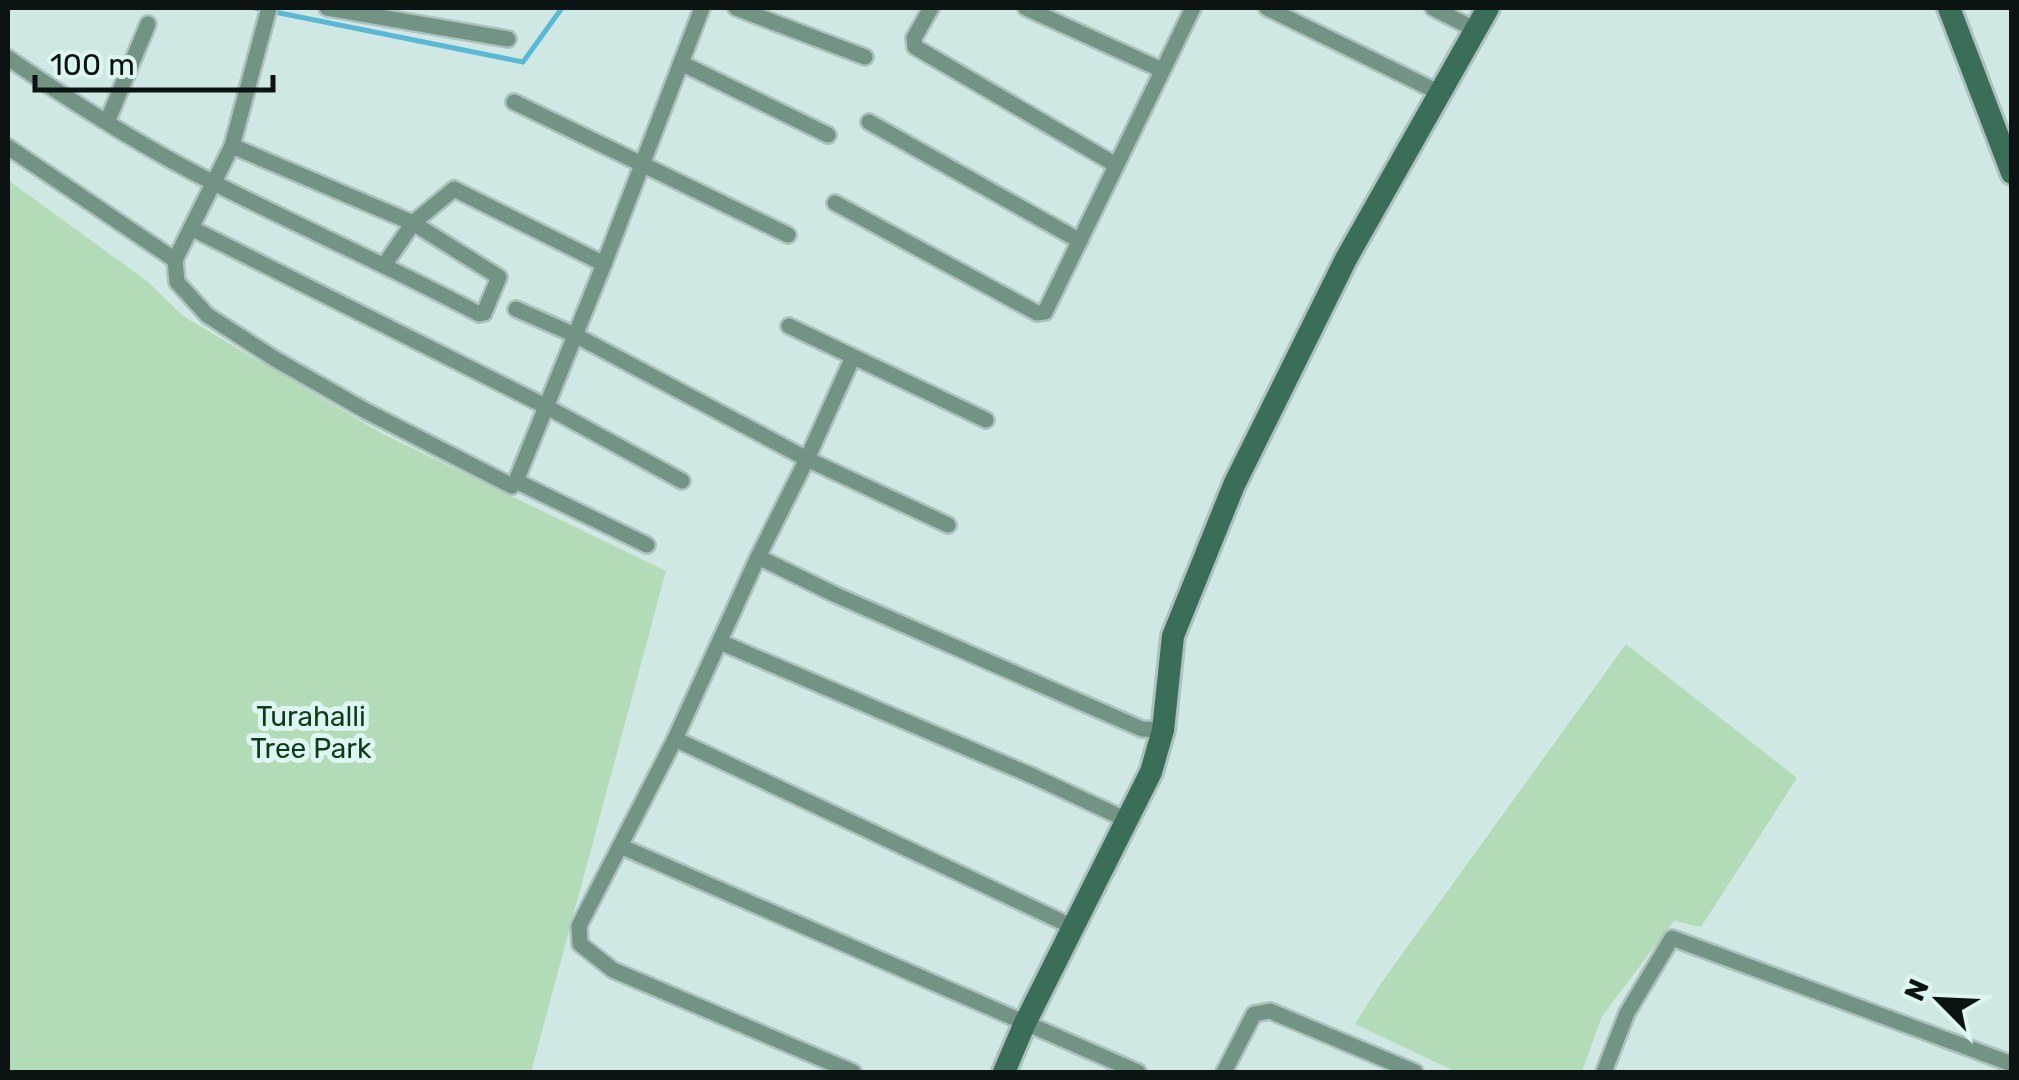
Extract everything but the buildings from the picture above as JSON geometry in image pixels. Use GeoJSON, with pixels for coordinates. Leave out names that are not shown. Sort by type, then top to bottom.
{"type":"FeatureCollection","features":[{"type":"Feature","properties":{"kind":"street"},"geometry":{"type":"LineString","coordinates":[[270,8],[232,146],[175,260],[177,282],[208,315],[248,342],[366,411],[512,486],[604,264],[702,8]]}},
{"type":"Feature","properties":{"kind":"street"},"geometry":{"type":"LineString","coordinates":[[327,8],[508,39]]}},
{"type":"Feature","properties":{"kind":"street"},"geometry":{"type":"LineString","coordinates":[[736,8],[865,57]]}},
{"type":"Feature","properties":{"kind":"street"},"geometry":{"type":"LineString","coordinates":[[931,8],[914,38],[915,46],[1116,166]]}},
{"type":"Feature","properties":{"kind":"street"},"geometry":{"type":"LineString","coordinates":[[1026,8],[1162,70]]}},
{"type":"Feature","properties":{"kind":"street"},"geometry":{"type":"LineString","coordinates":[[835,203],[1037,313],[1048,309],[1193,8]]}},
{"type":"Feature","properties":{"kind":"street"},"geometry":{"type":"LineString","coordinates":[[1267,8],[1442,94]]}},
{"type":"Feature","properties":{"kind":"street"},"geometry":{"type":"LineString","coordinates":[[1433,8],[1476,30]]}},
{"type":"Feature","properties":{"kind":"street"},"geometry":{"type":"LineString","coordinates":[[1004,1072],[1151,772],[1164,730],[1174,636],[1234,485],[1346,259],[1488,8]]}},
{"type":"Feature","properties":{"kind":"street"},"geometry":{"type":"LineString","coordinates":[[1949,8],[2012,173]]}},
{"type":"Feature","properties":{"kind":"street"},"geometry":{"type":"LineString","coordinates":[[107,122],[148,24]]}},
{"type":"Feature","properties":{"kind":"street"},"geometry":{"type":"LineString","coordinates":[[8,58],[107,122],[215,184],[484,313],[499,277],[413,223],[232,146]]}},
{"type":"Feature","properties":{"kind":"street"},"geometry":{"type":"LineString","coordinates":[[682,63],[828,135]]}},
{"type":"Feature","properties":{"kind":"street"},"geometry":{"type":"LineString","coordinates":[[514,102],[788,235]]}},
{"type":"Feature","properties":{"kind":"street"},"geometry":{"type":"LineString","coordinates":[[869,122],[1080,241]]}},
{"type":"Feature","properties":{"kind":"street"},"geometry":{"type":"LineString","coordinates":[[8,147],[175,260]]}},
{"type":"Feature","properties":{"kind":"street"},"geometry":{"type":"LineString","coordinates":[[384,264],[413,223],[454,189],[604,264]]}},
{"type":"Feature","properties":{"kind":"street"},"geometry":{"type":"LineString","coordinates":[[190,228],[547,407],[682,481]]}},
{"type":"Feature","properties":{"kind":"street"},"geometry":{"type":"LineString","coordinates":[[516,309],[575,336],[807,459],[948,526]]}},
{"type":"Feature","properties":{"kind":"street"},"geometry":{"type":"LineString","coordinates":[[789,326],[986,420]]}},
{"type":"Feature","properties":{"kind":"street"},"geometry":{"type":"LineString","coordinates":[[853,356],[675,740],[579,926],[580,944],[613,970],[853,1072]]}},
{"type":"Feature","properties":{"kind":"street"},"geometry":{"type":"LineString","coordinates":[[516,482],[647,545]]}},
{"type":"Feature","properties":{"kind":"street"},"geometry":{"type":"LineString","coordinates":[[758,557],[1142,728],[1164,730]]}},
{"type":"Feature","properties":{"kind":"street"},"geometry":{"type":"LineString","coordinates":[[720,642],[1018,769],[1127,820]]}},
{"type":"Feature","properties":{"kind":"street"},"geometry":{"type":"LineString","coordinates":[[675,740],[1073,927]]}},
{"type":"Feature","properties":{"kind":"street"},"geometry":{"type":"LineString","coordinates":[[620,846],[1138,1072]]}},
{"type":"Feature","properties":{"kind":"street"},"geometry":{"type":"LineString","coordinates":[[1604,1072],[1627,1013],[1672,938],[2012,1064]]}},
{"type":"Feature","properties":{"kind":"street"},"geometry":{"type":"LineString","coordinates":[[1224,1072],[1254,1014],[1261,1010],[1415,1072]]}},
{"type":"Feature","properties":{"kind":"green space","name":"Turahalli Tree Park"},"geometry":{"type":"Polygon","coordinates":[[[8,180],[147,281],[183,316],[381,433],[666,571],[531,1072],[8,1072],[8,180]]]}},
{"type":"Feature","properties":{"kind":"green space"},"geometry":{"type":"Polygon","coordinates":[[[1626,644],[1797,778],[1701,927],[1674,921],[1602,1016],[1582,1072],[1456,1072],[1355,1024],[1379,986],[1626,644]]]}},
{"type":"Feature","properties":{"kind":"waterway"},"geometry":{"type":"LineString","coordinates":[[255,8],[523,62],[562,8]]}}]}
